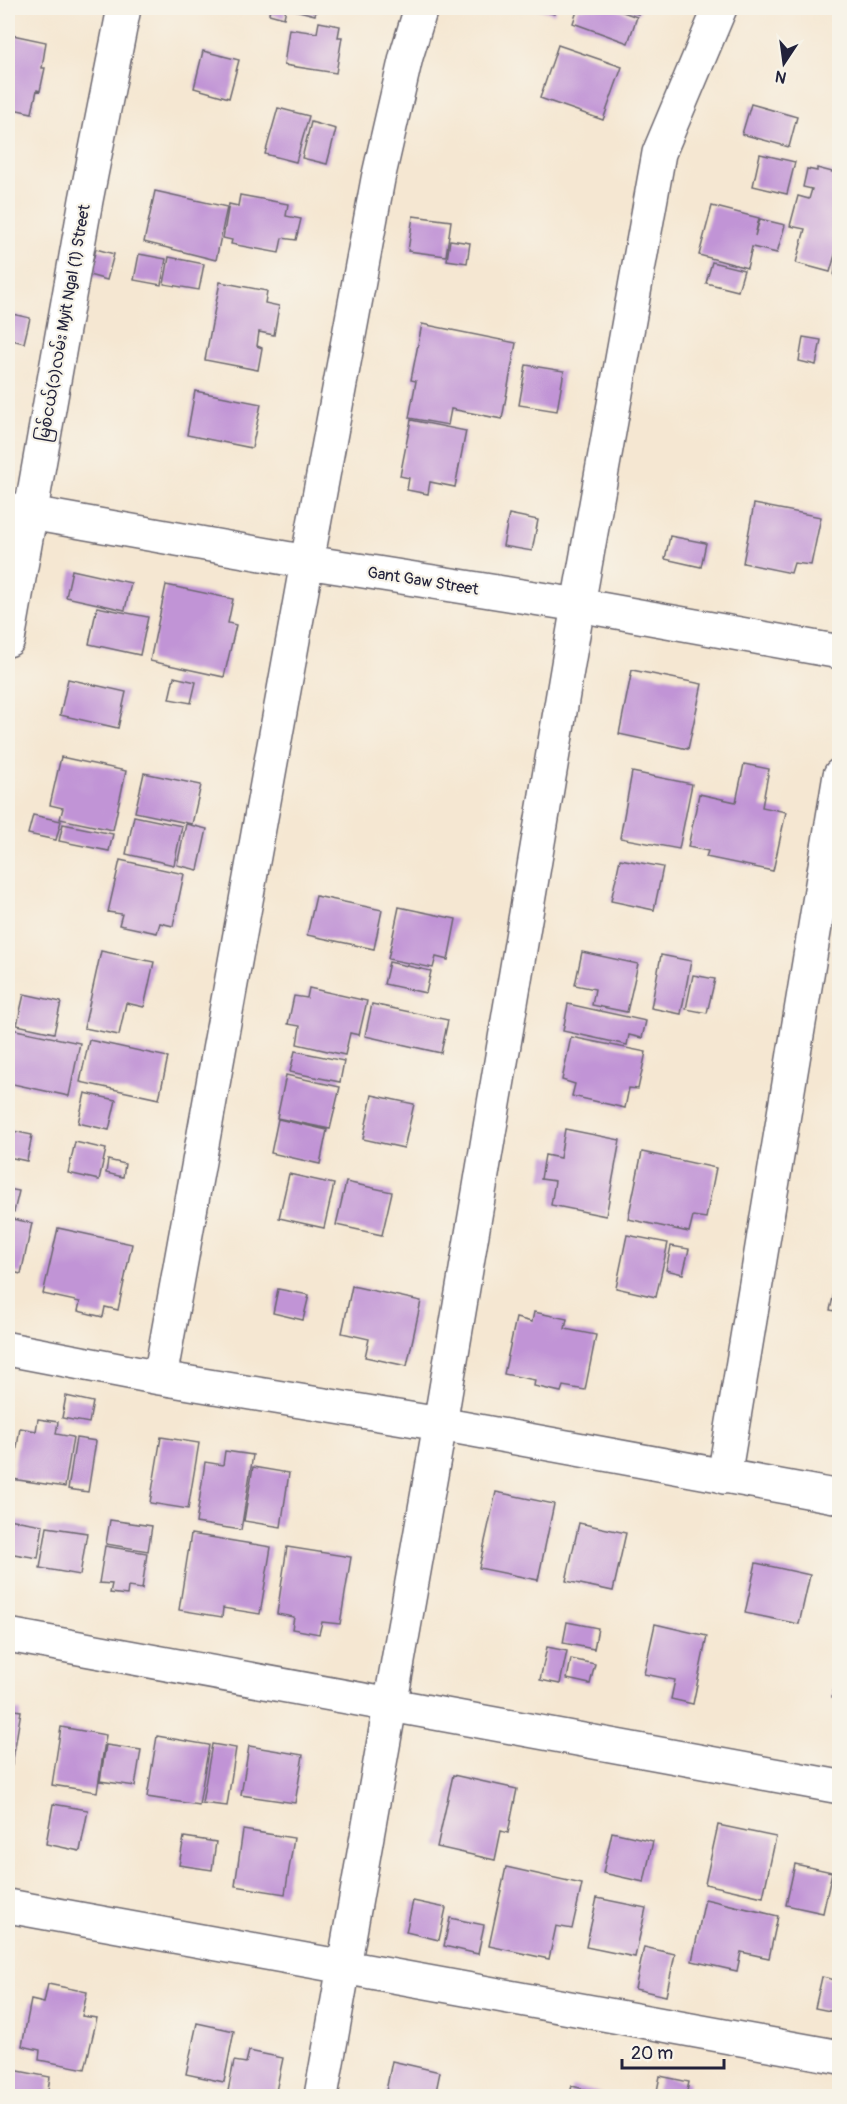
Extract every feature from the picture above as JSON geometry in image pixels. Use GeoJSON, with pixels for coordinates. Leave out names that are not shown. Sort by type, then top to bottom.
{"type":"FeatureCollection","features":[{"type":"Feature","properties":{"kind":"street","name":"မြစ်ငယ်(၁)လမ်း Myit Ngal (1) Street"},"geometry":{"type":"LineString","coordinates":[[8,640],[18,511],[86,200],[124,8]]}},
{"type":"Feature","properties":{"kind":"street"},"geometry":{"type":"LineString","coordinates":[[160,1378],[378,179],[406,57],[421,8]]}},
{"type":"Feature","properties":{"kind":"street"},"geometry":{"type":"LineString","coordinates":[[321,2097],[440,1424],[578,605],[659,153],[720,8]]}},
{"type":"Feature","properties":{"kind":"street","name":"Gant Gaw Street"},"geometry":{"type":"LineString","coordinates":[[18,511],[307,562],[578,605],[840,652]]}},
{"type":"Feature","properties":{"kind":"street"},"geometry":{"type":"LineString","coordinates":[[724,1477],[840,775]]}},
{"type":"Feature","properties":{"kind":"street"},"geometry":{"type":"LineString","coordinates":[[8,1349],[160,1378],[440,1424],[840,1497]]}},
{"type":"Feature","properties":{"kind":"street"},"geometry":{"type":"LineString","coordinates":[[8,1635],[840,1787]]}},
{"type":"Feature","properties":{"kind":"street"},"geometry":{"type":"LineString","coordinates":[[8,1906],[840,2057]]}},
{"type":"Feature","properties":{"kind":"building"},"geometry":{"type":"Polygon","coordinates":[[[270,8],[286,8],[284,18],[269,14],[270,8]]]}},
{"type":"Feature","properties":{"kind":"building"},"geometry":{"type":"Polygon","coordinates":[[[287,8],[317,8],[315,15],[287,8]]]}},
{"type":"Feature","properties":{"kind":"building"},"geometry":{"type":"Polygon","coordinates":[[[536,8],[556,8],[554,14],[536,8]]]}},
{"type":"Feature","properties":{"kind":"building"},"geometry":{"type":"Polygon","coordinates":[[[578,8],[612,8],[637,17],[628,43],[573,23],[578,8]]]}},
{"type":"Feature","properties":{"kind":"building"},"geometry":{"type":"Polygon","coordinates":[[[620,8],[641,8],[638,14],[620,8]]]}},
{"type":"Feature","properties":{"kind":"building"},"geometry":{"type":"Polygon","coordinates":[[[319,22],[340,26],[338,37],[342,37],[336,73],[284,65],[289,29],[317,33],[319,22]]]}},
{"type":"Feature","properties":{"kind":"building"},"geometry":{"type":"Polygon","coordinates":[[[8,34],[46,42],[42,68],[45,68],[32,113],[8,108],[8,34]]]}},
{"type":"Feature","properties":{"kind":"building"},"geometry":{"type":"Polygon","coordinates":[[[558,45],[622,67],[603,120],[540,98],[558,45]]]}},
{"type":"Feature","properties":{"kind":"building"},"geometry":{"type":"Polygon","coordinates":[[[203,51],[239,60],[229,98],[194,88],[203,51]]]}},
{"type":"Feature","properties":{"kind":"building"},"geometry":{"type":"Polygon","coordinates":[[[751,104],[797,117],[789,147],[742,134],[751,104]]]}},
{"type":"Feature","properties":{"kind":"building"},"geometry":{"type":"Polygon","coordinates":[[[278,108],[309,116],[296,162],[265,154],[278,108]]]}},
{"type":"Feature","properties":{"kind":"building"},"geometry":{"type":"Polygon","coordinates":[[[311,122],[336,129],[327,164],[302,158],[311,122]]]}},
{"type":"Feature","properties":{"kind":"building"},"geometry":{"type":"Polygon","coordinates":[[[760,154],[795,162],[787,194],[753,186],[760,154]]]}},
{"type":"Feature","properties":{"kind":"building"},"geometry":{"type":"Polygon","coordinates":[[[817,168],[840,174],[840,238],[830,272],[796,263],[805,229],[790,226],[798,196],[809,199],[812,189],[803,187],[807,169],[817,171],[817,168]]]}},
{"type":"Feature","properties":{"kind":"building"},"geometry":{"type":"Polygon","coordinates":[[[155,191],[227,207],[216,260],[144,242],[155,191]]]}},
{"type":"Feature","properties":{"kind":"building"},"geometry":{"type":"Polygon","coordinates":[[[240,195],[288,204],[286,216],[301,219],[296,240],[282,238],[279,253],[231,244],[232,240],[223,238],[229,204],[238,206],[240,195]]]}},
{"type":"Feature","properties":{"kind":"building"},"geometry":{"type":"Polygon","coordinates":[[[712,206],[759,218],[755,236],[760,219],[785,225],[777,253],[752,247],[747,268],[699,255],[712,206]]]}},
{"type":"Feature","properties":{"kind":"building"},"geometry":{"type":"Polygon","coordinates":[[[413,216],[451,221],[446,256],[408,251],[413,216]]]}},
{"type":"Feature","properties":{"kind":"building"},"geometry":{"type":"Polygon","coordinates":[[[450,240],[470,243],[467,263],[447,260],[450,240]]]}},
{"type":"Feature","properties":{"kind":"building"},"geometry":{"type":"Polygon","coordinates":[[[96,249],[114,254],[107,280],[89,275],[96,249]]]}},
{"type":"Feature","properties":{"kind":"building"},"geometry":{"type":"Polygon","coordinates":[[[838,250],[840,250],[840,277],[834,276],[838,250]]]}},
{"type":"Feature","properties":{"kind":"building"},"geometry":{"type":"Polygon","coordinates":[[[139,254],[166,259],[161,285],[134,280],[139,254]]]}},
{"type":"Feature","properties":{"kind":"building"},"geometry":{"type":"Polygon","coordinates":[[[169,257],[204,264],[199,290],[164,284],[169,257]]]}},
{"type":"Feature","properties":{"kind":"building"},"geometry":{"type":"Polygon","coordinates":[[[712,262],[744,270],[738,291],[706,283],[712,262]]]}},
{"type":"Feature","properties":{"kind":"building"},"geometry":{"type":"Polygon","coordinates":[[[8,266],[12,267],[9,283],[8,283],[8,266]]]}},
{"type":"Feature","properties":{"kind":"building"},"geometry":{"type":"Polygon","coordinates":[[[220,282],[267,291],[265,303],[279,306],[274,335],[259,332],[257,346],[262,348],[258,370],[205,360],[220,282]]]}},
{"type":"Feature","properties":{"kind":"building"},"geometry":{"type":"Polygon","coordinates":[[[8,313],[30,318],[24,343],[8,339],[8,313]]]}},
{"type":"Feature","properties":{"kind":"building"},"geometry":{"type":"Polygon","coordinates":[[[422,324],[516,343],[502,419],[451,409],[448,425],[409,418],[416,381],[411,380],[422,324]]]}},
{"type":"Feature","properties":{"kind":"building"},"geometry":{"type":"Polygon","coordinates":[[[803,337],[821,340],[816,365],[799,361],[803,337]]]}},
{"type":"Feature","properties":{"kind":"building"},"geometry":{"type":"Polygon","coordinates":[[[526,365],[564,371],[557,411],[519,405],[526,365]]]}},
{"type":"Feature","properties":{"kind":"building"},"geometry":{"type":"Polygon","coordinates":[[[195,391],[261,404],[252,448],[187,435],[195,391]]]}},
{"type":"Feature","properties":{"kind":"building"},"geometry":{"type":"Polygon","coordinates":[[[411,420],[466,431],[455,487],[430,482],[428,494],[407,490],[409,478],[400,476],[411,420]]]}},
{"type":"Feature","properties":{"kind":"building"},"geometry":{"type":"Polygon","coordinates":[[[754,504],[821,517],[811,565],[794,563],[791,573],[743,563],[754,504]]]}},
{"type":"Feature","properties":{"kind":"building"},"geometry":{"type":"Polygon","coordinates":[[[509,514],[538,520],[532,551],[503,546],[509,514]]]}},
{"type":"Feature","properties":{"kind":"building"},"geometry":{"type":"Polygon","coordinates":[[[670,536],[706,543],[701,567],[665,559],[670,536]]]}},
{"type":"Feature","properties":{"kind":"building"},"geometry":{"type":"Polygon","coordinates":[[[72,570],[131,583],[125,610],[66,597],[72,570]]]}},
{"type":"Feature","properties":{"kind":"building"},"geometry":{"type":"Polygon","coordinates":[[[166,585],[233,599],[228,623],[236,625],[224,677],[150,661],[166,585]]]}},
{"type":"Feature","properties":{"kind":"building"},"geometry":{"type":"Polygon","coordinates":[[[97,607],[148,617],[140,655],[89,644],[97,607]]]}},
{"type":"Feature","properties":{"kind":"building"},"geometry":{"type":"Polygon","coordinates":[[[632,670],[702,684],[688,749],[619,734],[632,670]]]}},
{"type":"Feature","properties":{"kind":"building"},"geometry":{"type":"Polygon","coordinates":[[[174,677],[196,682],[191,703],[169,699],[174,677]]]}},
{"type":"Feature","properties":{"kind":"building"},"geometry":{"type":"Polygon","coordinates":[[[68,679],[126,692],[118,728],[60,715],[68,679]]]}},
{"type":"Feature","properties":{"kind":"building"},"geometry":{"type":"Polygon","coordinates":[[[61,757],[126,771],[113,830],[60,819],[63,808],[50,805],[61,757]]]}},
{"type":"Feature","properties":{"kind":"building"},"geometry":{"type":"Polygon","coordinates":[[[744,764],[769,769],[762,807],[786,812],[773,871],[706,857],[708,851],[688,847],[699,794],[736,802],[744,764]]]}},
{"type":"Feature","properties":{"kind":"building"},"geometry":{"type":"Polygon","coordinates":[[[632,772],[692,784],[679,849],[620,838],[632,772]]]}},
{"type":"Feature","properties":{"kind":"building"},"geometry":{"type":"Polygon","coordinates":[[[144,773],[201,785],[192,824],[135,812],[144,773]]]}},
{"type":"Feature","properties":{"kind":"building"},"geometry":{"type":"Polygon","coordinates":[[[33,815],[61,821],[56,840],[28,834],[33,815]]]}},
{"type":"Feature","properties":{"kind":"building"},"geometry":{"type":"Polygon","coordinates":[[[134,816],[182,826],[174,865],[126,854],[134,816]]]}},
{"type":"Feature","properties":{"kind":"building"},"geometry":{"type":"Polygon","coordinates":[[[63,824],[113,834],[109,851],[59,841],[63,824]]]}},
{"type":"Feature","properties":{"kind":"building"},"geometry":{"type":"Polygon","coordinates":[[[186,824],[207,829],[198,870],[177,865],[186,824]]]}},
{"type":"Feature","properties":{"kind":"building"},"geometry":{"type":"Polygon","coordinates":[[[620,859],[663,867],[654,910],[611,901],[620,859]]]}},
{"type":"Feature","properties":{"kind":"building"},"geometry":{"type":"Polygon","coordinates":[[[120,860],[184,874],[173,926],[160,923],[157,933],[119,925],[122,914],[108,912],[120,860]]]}},
{"type":"Feature","properties":{"kind":"building"},"geometry":{"type":"Polygon","coordinates":[[[316,896],[382,910],[374,949],[307,935],[316,896]]]}},
{"type":"Feature","properties":{"kind":"building"},"geometry":{"type":"Polygon","coordinates":[[[399,907],[456,919],[448,960],[436,957],[433,968],[388,959],[399,907]]]}},
{"type":"Feature","properties":{"kind":"building"},"geometry":{"type":"Polygon","coordinates":[[[101,951],[154,962],[144,1007],[126,1003],[119,1035],[84,1028],[101,951]]]}},
{"type":"Feature","properties":{"kind":"building"},"geometry":{"type":"Polygon","coordinates":[[[582,952],[638,964],[627,1012],[592,1005],[595,989],[575,985],[582,952]]]}},
{"type":"Feature","properties":{"kind":"building"},"geometry":{"type":"Polygon","coordinates":[[[661,955],[691,961],[681,1014],[651,1008],[661,955]]]}},
{"type":"Feature","properties":{"kind":"building"},"geometry":{"type":"Polygon","coordinates":[[[389,962],[431,971],[426,993],[384,984],[389,962]]]}},
{"type":"Feature","properties":{"kind":"building"},"geometry":{"type":"Polygon","coordinates":[[[693,975],[715,979],[707,1013],[686,1009],[693,975]]]}},
{"type":"Feature","properties":{"kind":"building"},"geometry":{"type":"Polygon","coordinates":[[[309,988],[367,1001],[359,1035],[350,1033],[345,1055],[297,1044],[300,1026],[288,1024],[294,996],[307,998],[309,988]]]}},
{"type":"Feature","properties":{"kind":"building"},"geometry":{"type":"Polygon","coordinates":[[[24,994],[61,1002],[54,1033],[17,1025],[24,994]]]}},
{"type":"Feature","properties":{"kind":"building"},"geometry":{"type":"Polygon","coordinates":[[[372,1004],[448,1020],[441,1053],[365,1036],[372,1004]]]}},
{"type":"Feature","properties":{"kind":"building"},"geometry":{"type":"Polygon","coordinates":[[[568,1004],[646,1021],[642,1038],[629,1035],[627,1045],[563,1031],[568,1004]]]}},
{"type":"Feature","properties":{"kind":"building"},"geometry":{"type":"Polygon","coordinates":[[[11,1029],[80,1043],[69,1096],[8,1083],[8,1046],[11,1029]]]}},
{"type":"Feature","properties":{"kind":"building"},"geometry":{"type":"Polygon","coordinates":[[[571,1037],[646,1052],[638,1089],[629,1088],[625,1108],[572,1096],[575,1084],[562,1080],[571,1037]]]}},
{"type":"Feature","properties":{"kind":"building"},"geometry":{"type":"Polygon","coordinates":[[[89,1040],[168,1057],[159,1099],[80,1082],[89,1040]]]}},
{"type":"Feature","properties":{"kind":"building"},"geometry":{"type":"Polygon","coordinates":[[[295,1051],[344,1061],[340,1082],[290,1072],[295,1051]]]}},
{"type":"Feature","properties":{"kind":"building"},"geometry":{"type":"Polygon","coordinates":[[[286,1075],[340,1087],[330,1129],[277,1118],[286,1075]]]}},
{"type":"Feature","properties":{"kind":"building"},"geometry":{"type":"Polygon","coordinates":[[[85,1093],[116,1100],[109,1130],[78,1123],[85,1093]]]}},
{"type":"Feature","properties":{"kind":"building"},"geometry":{"type":"Polygon","coordinates":[[[372,1095],[414,1104],[404,1148],[363,1139],[372,1095]]]}},
{"type":"Feature","properties":{"kind":"building"},"geometry":{"type":"Polygon","coordinates":[[[278,1119],[327,1130],[320,1164],[271,1153],[278,1119]]]}},
{"type":"Feature","properties":{"kind":"building"},"geometry":{"type":"Polygon","coordinates":[[[565,1129],[620,1140],[606,1216],[551,1205],[555,1181],[541,1179],[545,1155],[560,1158],[565,1129]]]}},
{"type":"Feature","properties":{"kind":"building"},"geometry":{"type":"Polygon","coordinates":[[[8,1130],[32,1135],[27,1161],[8,1157],[8,1130]]]}},
{"type":"Feature","properties":{"kind":"building"},"geometry":{"type":"Polygon","coordinates":[[[75,1142],[106,1149],[99,1180],[68,1173],[75,1142]]]}},
{"type":"Feature","properties":{"kind":"building"},"geometry":{"type":"Polygon","coordinates":[[[642,1152],[716,1168],[706,1218],[693,1216],[689,1232],[628,1219],[642,1152]]]}},
{"type":"Feature","properties":{"kind":"building"},"geometry":{"type":"Polygon","coordinates":[[[108,1160],[125,1164],[123,1177],[106,1173],[108,1160]]]}},
{"type":"Feature","properties":{"kind":"building"},"geometry":{"type":"Polygon","coordinates":[[[289,1174],[334,1184],[324,1228],[279,1218],[289,1174]]]}},
{"type":"Feature","properties":{"kind":"building"},"geometry":{"type":"Polygon","coordinates":[[[346,1182],[392,1192],[382,1235],[336,1225],[346,1182]]]}},
{"type":"Feature","properties":{"kind":"building"},"geometry":{"type":"Polygon","coordinates":[[[8,1189],[19,1191],[14,1212],[8,1211],[8,1189]]]}},
{"type":"Feature","properties":{"kind":"building"},"geometry":{"type":"Polygon","coordinates":[[[8,1218],[32,1223],[21,1274],[8,1271],[8,1218]]]}},
{"type":"Feature","properties":{"kind":"building"},"geometry":{"type":"Polygon","coordinates":[[[58,1228],[132,1244],[118,1310],[105,1307],[103,1317],[78,1311],[80,1302],[43,1294],[58,1228]]]}},
{"type":"Feature","properties":{"kind":"building"},"geometry":{"type":"Polygon","coordinates":[[[627,1235],[668,1243],[656,1297],[616,1288],[627,1235]]]}},
{"type":"Feature","properties":{"kind":"building"},"geometry":{"type":"Polygon","coordinates":[[[671,1246],[689,1249],[683,1274],[666,1270],[671,1246]]]}},
{"type":"Feature","properties":{"kind":"building"},"geometry":{"type":"Polygon","coordinates":[[[352,1286],[421,1301],[407,1366],[365,1357],[369,1339],[342,1333],[352,1286]]]}},
{"type":"Feature","properties":{"kind":"building"},"geometry":{"type":"Polygon","coordinates":[[[278,1289],[309,1295],[303,1320],[273,1313],[278,1289]]]}},
{"type":"Feature","properties":{"kind":"building"},"geometry":{"type":"Polygon","coordinates":[[[835,1289],[840,1290],[840,1312],[830,1310],[835,1289]]]}},
{"type":"Feature","properties":{"kind":"building"},"geometry":{"type":"Polygon","coordinates":[[[534,1312],[567,1319],[565,1329],[596,1335],[585,1390],[563,1386],[561,1392],[534,1386],[535,1380],[504,1374],[516,1318],[532,1322],[534,1312]]]}},
{"type":"Feature","properties":{"kind":"building"},"geometry":{"type":"Polygon","coordinates":[[[838,1320],[840,1320],[840,1340],[835,1339],[838,1320]]]}},
{"type":"Feature","properties":{"kind":"building"},"geometry":{"type":"Polygon","coordinates":[[[66,1396],[93,1402],[89,1423],[62,1418],[66,1396]]]}},
{"type":"Feature","properties":{"kind":"building"},"geometry":{"type":"Polygon","coordinates":[[[38,1419],[58,1422],[56,1434],[73,1437],[65,1487],[12,1479],[20,1428],[36,1431],[38,1419]]]}},
{"type":"Feature","properties":{"kind":"building"},"geometry":{"type":"Polygon","coordinates":[[[161,1437],[199,1443],[188,1509],[150,1503],[161,1437]]]}},
{"type":"Feature","properties":{"kind":"building"},"geometry":{"type":"Polygon","coordinates":[[[76,1438],[96,1441],[88,1492],[68,1489],[76,1438]]]}},
{"type":"Feature","properties":{"kind":"building"},"geometry":{"type":"Polygon","coordinates":[[[225,1451],[253,1455],[241,1530],[196,1523],[205,1462],[223,1465],[225,1451]]]}},
{"type":"Feature","properties":{"kind":"building"},"geometry":{"type":"Polygon","coordinates":[[[253,1467],[289,1473],[281,1527],[244,1521],[253,1467]]]}},
{"type":"Feature","properties":{"kind":"building"},"geometry":{"type":"Polygon","coordinates":[[[496,1492],[554,1504],[538,1580],[479,1568],[496,1492]]]}},
{"type":"Feature","properties":{"kind":"building"},"geometry":{"type":"Polygon","coordinates":[[[8,1519],[43,1525],[38,1558],[8,1553],[8,1519]]]}},
{"type":"Feature","properties":{"kind":"building"},"geometry":{"type":"Polygon","coordinates":[[[110,1520],[152,1526],[148,1551],[106,1544],[110,1520]]]}},
{"type":"Feature","properties":{"kind":"building"},"geometry":{"type":"Polygon","coordinates":[[[579,1523],[626,1533],[613,1591],[566,1581],[579,1523]]]}},
{"type":"Feature","properties":{"kind":"building"},"geometry":{"type":"Polygon","coordinates":[[[47,1527],[87,1533],[80,1575],[40,1568],[47,1527]]]}},
{"type":"Feature","properties":{"kind":"building"},"geometry":{"type":"Polygon","coordinates":[[[191,1534],[271,1547],[260,1614],[223,1608],[222,1617],[179,1610],[191,1534]]]}},
{"type":"Feature","properties":{"kind":"building"},"geometry":{"type":"Polygon","coordinates":[[[105,1546],[147,1553],[142,1589],[128,1587],[127,1595],[110,1593],[112,1584],[99,1583],[105,1546]]]}},
{"type":"Feature","properties":{"kind":"building"},"geometry":{"type":"Polygon","coordinates":[[[287,1547],[351,1557],[340,1624],[322,1622],[319,1634],[292,1629],[294,1617],[277,1614],[287,1547]]]}},
{"type":"Feature","properties":{"kind":"building"},"geometry":{"type":"Polygon","coordinates":[[[756,1563],[810,1575],[799,1624],[745,1613],[756,1563]]]}},
{"type":"Feature","properties":{"kind":"building"},"geometry":{"type":"Polygon","coordinates":[[[567,1622],[598,1628],[594,1649],[563,1643],[567,1622]]]}},
{"type":"Feature","properties":{"kind":"building"},"geometry":{"type":"Polygon","coordinates":[[[655,1624],[707,1636],[693,1704],[671,1699],[675,1680],[644,1674],[655,1624]]]}},
{"type":"Feature","properties":{"kind":"building"},"geometry":{"type":"Polygon","coordinates":[[[547,1647],[567,1651],[560,1684],[540,1680],[547,1647]]]}},
{"type":"Feature","properties":{"kind":"building"},"geometry":{"type":"Polygon","coordinates":[[[571,1659],[595,1664],[590,1684],[567,1679],[571,1659]]]}},
{"type":"Feature","properties":{"kind":"building"},"geometry":{"type":"Polygon","coordinates":[[[840,1667],[840,1698],[832,1697],[840,1667]]]}},
{"type":"Feature","properties":{"kind":"building"},"geometry":{"type":"Polygon","coordinates":[[[8,1709],[21,1711],[12,1765],[8,1764],[8,1709]]]}},
{"type":"Feature","properties":{"kind":"building"},"geometry":{"type":"Polygon","coordinates":[[[61,1727],[106,1735],[97,1792],[52,1785],[61,1727]]]}},
{"type":"Feature","properties":{"kind":"building"},"geometry":{"type":"Polygon","coordinates":[[[157,1736],[209,1745],[199,1805],[147,1797],[157,1736]]]}},
{"type":"Feature","properties":{"kind":"building"},"geometry":{"type":"Polygon","coordinates":[[[212,1744],[236,1748],[227,1806],[202,1803],[212,1744]]]}},
{"type":"Feature","properties":{"kind":"building"},"geometry":{"type":"Polygon","coordinates":[[[106,1745],[141,1750],[135,1786],[100,1781],[106,1745]]]}},
{"type":"Feature","properties":{"kind":"building"},"geometry":{"type":"Polygon","coordinates":[[[249,1746],[303,1755],[295,1803],[241,1795],[249,1746]]]}},
{"type":"Feature","properties":{"kind":"building"},"geometry":{"type":"Polygon","coordinates":[[[453,1775],[517,1789],[508,1833],[501,1831],[495,1860],[437,1847],[453,1775]]]}},
{"type":"Feature","properties":{"kind":"building"},"geometry":{"type":"Polygon","coordinates":[[[53,1804],[88,1810],[80,1851],[46,1844],[53,1804]]]}},
{"type":"Feature","properties":{"kind":"building"},"geometry":{"type":"Polygon","coordinates":[[[718,1825],[776,1837],[763,1897],[705,1884],[718,1825]]]}},
{"type":"Feature","properties":{"kind":"building"},"geometry":{"type":"Polygon","coordinates":[[[243,1830],[294,1838],[285,1894],[235,1886],[243,1830]]]}},
{"type":"Feature","properties":{"kind":"building"},"geometry":{"type":"Polygon","coordinates":[[[612,1832],[653,1841],[644,1882],[603,1873],[612,1832]]]}},
{"type":"Feature","properties":{"kind":"building"},"geometry":{"type":"Polygon","coordinates":[[[184,1837],[216,1842],[212,1870],[179,1865],[184,1837]]]}},
{"type":"Feature","properties":{"kind":"building"},"geometry":{"type":"Polygon","coordinates":[[[795,1864],[832,1872],[823,1913],[786,1905],[795,1864]]]}},
{"type":"Feature","properties":{"kind":"building"},"geometry":{"type":"Polygon","coordinates":[[[506,1867],[582,1884],[572,1929],[556,1926],[549,1959],[489,1946],[506,1867]]]}},
{"type":"Feature","properties":{"kind":"building"},"geometry":{"type":"Polygon","coordinates":[[[597,1898],[646,1908],[635,1957],[586,1947],[597,1898]]]}},
{"type":"Feature","properties":{"kind":"building"},"geometry":{"type":"Polygon","coordinates":[[[705,1899],[778,1916],[769,1958],[741,1952],[737,1971],[692,1961],[705,1899]]]}},
{"type":"Feature","properties":{"kind":"building"},"geometry":{"type":"Polygon","coordinates":[[[413,1901],[446,1908],[439,1940],[406,1932],[413,1901]]]}},
{"type":"Feature","properties":{"kind":"building"},"geometry":{"type":"Polygon","coordinates":[[[450,1918],[484,1925],[478,1954],[444,1946],[450,1918]]]}},
{"type":"Feature","properties":{"kind":"building"},"geometry":{"type":"Polygon","coordinates":[[[644,1947],[675,1954],[666,1996],[635,1989],[644,1947]]]}},
{"type":"Feature","properties":{"kind":"building"},"geometry":{"type":"Polygon","coordinates":[[[822,1977],[840,1981],[840,2013],[815,2008],[822,1977]]]}},
{"type":"Feature","properties":{"kind":"building"},"geometry":{"type":"Polygon","coordinates":[[[48,1984],[87,1992],[82,2016],[97,2018],[85,2069],[39,2060],[40,2050],[22,2046],[31,2000],[44,2003],[48,1984]]]}},
{"type":"Feature","properties":{"kind":"building"},"geometry":{"type":"Polygon","coordinates":[[[197,2023],[234,2031],[224,2082],[186,2074],[197,2023]]]}},
{"type":"Feature","properties":{"kind":"building"},"geometry":{"type":"Polygon","coordinates":[[[249,2051],[283,2058],[275,2096],[227,2096],[234,2061],[246,2063],[249,2051]]]}},
{"type":"Feature","properties":{"kind":"building"},"geometry":{"type":"Polygon","coordinates":[[[392,2061],[440,2072],[435,2096],[385,2096],[392,2061]]]}},
{"type":"Feature","properties":{"kind":"building"},"geometry":{"type":"Polygon","coordinates":[[[8,2069],[50,2077],[47,2096],[8,2096],[8,2069]]]}},
{"type":"Feature","properties":{"kind":"building"},"geometry":{"type":"Polygon","coordinates":[[[660,2076],[689,2082],[686,2096],[656,2096],[660,2076]]]}},
{"type":"Feature","properties":{"kind":"building"},"geometry":{"type":"Polygon","coordinates":[[[572,2086],[612,2096],[569,2096],[572,2086]]]}},
{"type":"Feature","properties":{"kind":"building"},"geometry":{"type":"Polygon","coordinates":[[[50,2090],[79,2095],[79,2096],[49,2096],[50,2090]]]}}]}
